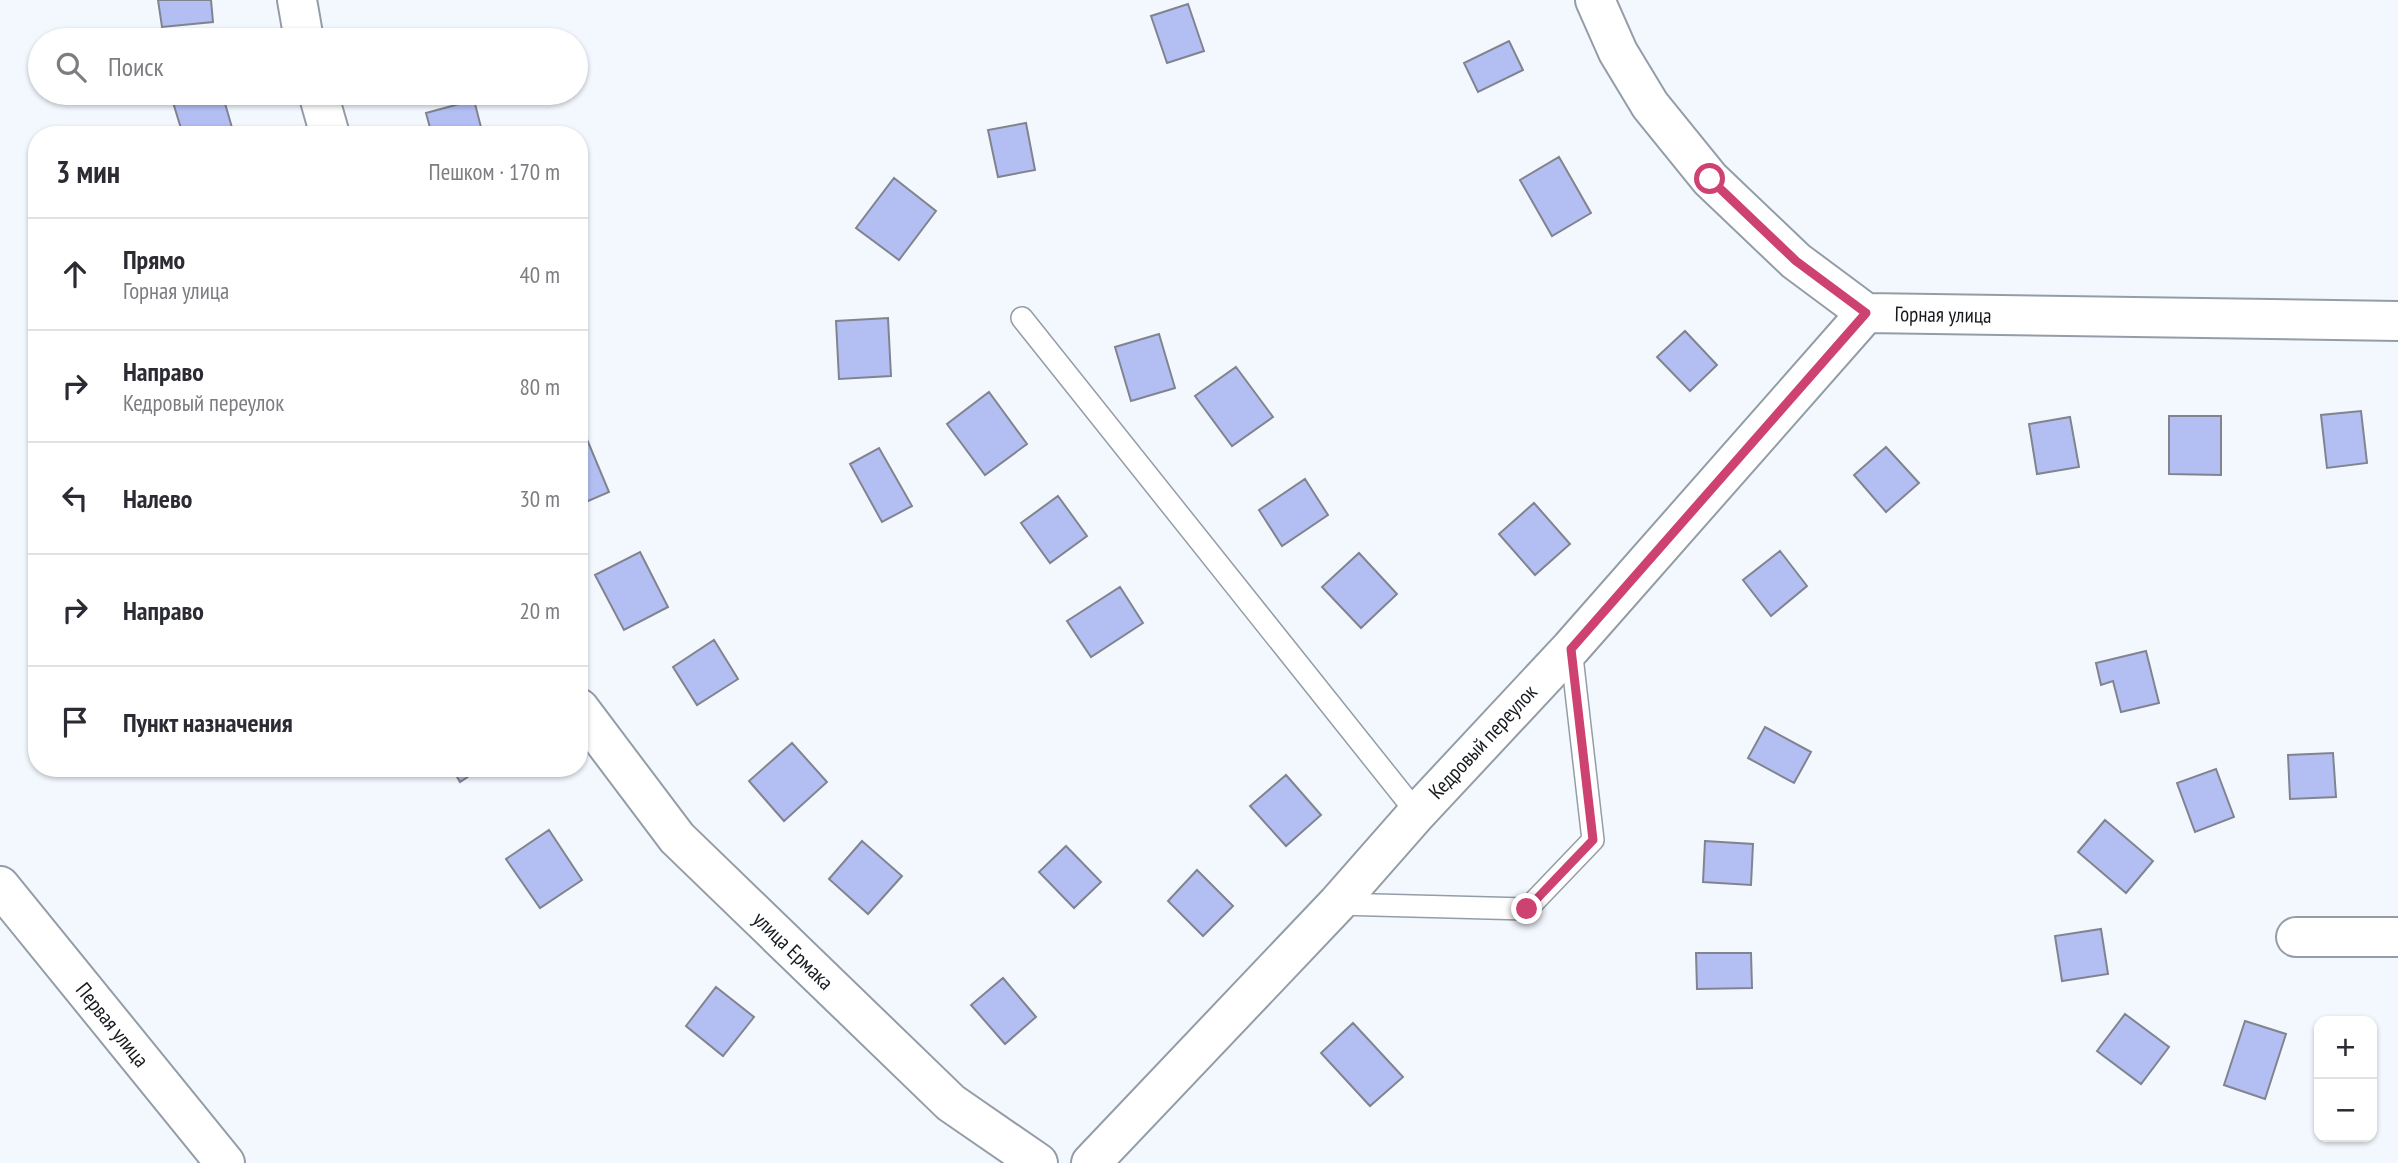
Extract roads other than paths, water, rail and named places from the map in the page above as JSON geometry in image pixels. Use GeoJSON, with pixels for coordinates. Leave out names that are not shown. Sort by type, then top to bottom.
{"type":"FeatureCollection","features":[{"type":"Feature","properties":{"kind":"street"},"geometry":{"type":"LineString","coordinates":[[297,0],[302,28]]}},
{"type":"Feature","properties":{"kind":"street","name":"Горная улица"},"geometry":{"type":"LineString","coordinates":[[1595,0],[1618,52],[1650,105],[1710,179],[1796,261],[1866,313],[2398,321]]}},
{"type":"Feature","properties":{"kind":"street"},"geometry":{"type":"LineString","coordinates":[[321,105],[327,126]]}},
{"type":"Feature","properties":{"kind":"street","name":"Кедровый переулок"},"geometry":{"type":"LineString","coordinates":[[1091,1163],[1337,904],[1417,813],[1571,649],[1866,313]]}},
{"type":"Feature","properties":{"kind":"street","name":"улица Ермака"},"geometry":{"type":"LineString","coordinates":[[588,720],[677,838],[951,1103],[1038,1163]]}},
{"type":"Feature","properties":{"kind":"street","name":"Первая улица"},"geometry":{"type":"LineString","coordinates":[[0,886],[225,1163]]}},
{"type":"Feature","properties":{"kind":"street"},"geometry":{"type":"LineString","coordinates":[[2296,937],[2398,937]]}},
{"type":"Feature","properties":{"kind":"lane"},"geometry":{"type":"LineString","coordinates":[[1021,318],[1417,813]]}},
{"type":"Feature","properties":{"kind":"lane"},"geometry":{"type":"LineString","coordinates":[[1337,904],[1527,909],[1593,840],[1571,649]]}}]}
